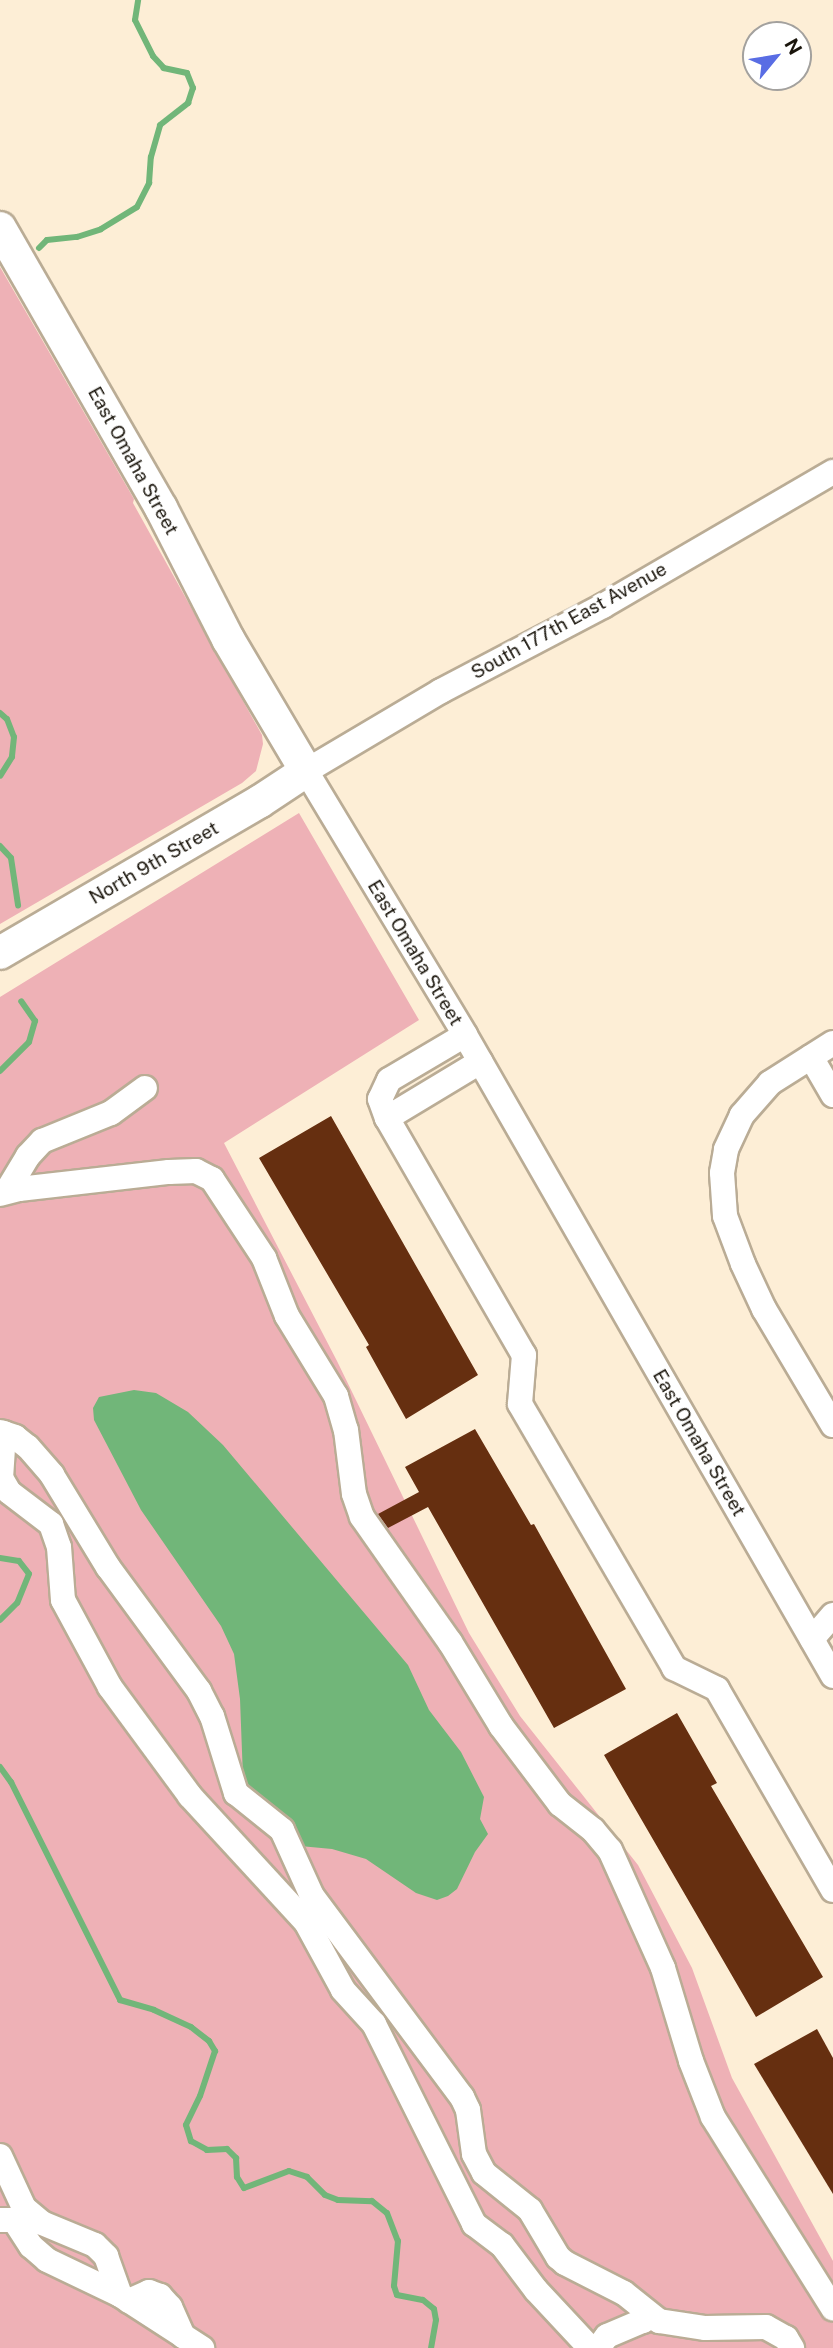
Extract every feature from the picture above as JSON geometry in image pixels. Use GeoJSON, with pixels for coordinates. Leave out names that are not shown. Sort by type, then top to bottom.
{"type":"FeatureCollection","features":[{"type":"Feature","properties":{"kind":"main road","name":"East Omaha Street"},"geometry":{"type":"LineString","coordinates":[[0,228],[161,508],[228,639],[306,771]]}},
{"type":"Feature","properties":{"kind":"main road","name":"North 9th Street"},"geometry":{"type":"LineString","coordinates":[[0,953],[259,802],[306,771]]}},
{"type":"Feature","properties":{"kind":"street","name":"South 177th East Avenue"},"geometry":{"type":"LineString","coordinates":[[306,771],[441,691],[603,606],[833,472]]}},
{"type":"Feature","properties":{"kind":"street","name":"East Omaha Street"},"geometry":{"type":"LineString","coordinates":[[306,771],[822,1635],[833,1676]]}},
{"type":"Feature","properties":{"kind":"street"},"geometry":{"type":"LineString","coordinates":[[465,1035],[384,1086],[380,1099],[387,1118],[524,1355],[520,1404],[674,1668],[717,1689],[833,1890]]}},
{"type":"Feature","properties":{"kind":"street"},"geometry":{"type":"LineString","coordinates":[[833,1043],[770,1083],[741,1115],[726,1150],[722,1195],[729,1230],[764,1309],[833,1424]]}},
{"type":"Feature","properties":{"kind":"street"},"geometry":{"type":"LineString","coordinates":[[811,1057],[833,1096]]}},
{"type":"Feature","properties":{"kind":"street"},"geometry":{"type":"LineString","coordinates":[[422,1060],[437,1087]]}},
{"type":"Feature","properties":{"kind":"street"},"geometry":{"type":"LineString","coordinates":[[387,1118],[480,1062]]}},
{"type":"Feature","properties":{"kind":"street"},"geometry":{"type":"LineString","coordinates":[[3,1192],[42,1141],[111,1113],[145,1088]]}},
{"type":"Feature","properties":{"kind":"street"},"geometry":{"type":"LineString","coordinates":[[3,1192],[169,1172],[196,1171],[212,1179],[264,1258],[287,1316],[336,1396],[346,1430],[355,1494],[362,1517],[446,1636],[496,1719],[559,1804],[593,1830],[610,1850],[663,1968],[691,2061],[713,2117],[833,2308]]}},
{"type":"Feature","properties":{"kind":"street"},"geometry":{"type":"LineString","coordinates":[[590,2348],[536,2290],[502,2245],[474,2224],[374,2024],[343,1990],[306,1922],[190,1796],[110,1687],[63,1600],[59,1547],[51,1524],[9,1492],[1,1478],[2,1432],[28,1447],[52,1475],[108,1567],[199,1691],[212,1716],[236,1793],[282,1830],[312,1896],[462,2097],[468,2110],[474,2154],[484,2173],[530,2210],[565,2263],[624,2293],[648,2315],[659,2321],[685,2326],[766,2327],[786,2338],[792,2348]]}},
{"type":"Feature","properties":{"kind":"street"},"geometry":{"type":"LineString","coordinates":[[822,1635],[833,1615]]}},
{"type":"Feature","properties":{"kind":"street"},"geometry":{"type":"LineString","coordinates":[[0,2156],[24,2208],[42,2223],[95,2245],[106,2256],[125,2298]]}},
{"type":"Feature","properties":{"kind":"street"},"geometry":{"type":"LineString","coordinates":[[0,2220],[14,2220],[31,2246],[47,2260],[125,2298],[192,2342]]}},
{"type":"Feature","properties":{"kind":"street"},"geometry":{"type":"LineString","coordinates":[[0,2229],[27,2246]]}},
{"type":"Feature","properties":{"kind":"street"},"geometry":{"type":"LineString","coordinates":[[598,2348],[607,2336],[643,2321],[648,2315]]}},
{"type":"Feature","properties":{"kind":"shaded area"},"geometry":{"type":"Polygon","coordinates":[[[0,267],[134,499],[133,503],[262,735],[263,744],[256,771],[242,783],[0,924],[0,267]]]}},
{"type":"Feature","properties":{"kind":"shaded area"},"geometry":{"type":"Polygon","coordinates":[[[299,813],[419,1020],[224,1143],[337,1361],[469,1633],[520,1716],[638,1865],[692,1968],[732,2078],[833,2261],[833,2348],[0,2348],[0,997],[299,813]]]}},
{"type":"Feature","properties":{"kind":"shaded area"},"geometry":{"type":"Polygon","coordinates":[[[134,1390],[156,1393],[188,1412],[223,1445],[408,1665],[429,1710],[461,1752],[484,1797],[480,1819],[488,1834],[475,1852],[457,1889],[448,1896],[437,1900],[416,1893],[366,1859],[332,1849],[300,1846],[254,1799],[243,1778],[240,1699],[234,1654],[221,1626],[141,1510],[94,1420],[93,1408],[99,1397],[134,1390]]]}},
{"type":"Feature","properties":{"kind":"building"},"geometry":{"type":"Polygon","coordinates":[[[331,1116],[478,1375],[406,1419],[366,1347],[369,1345],[259,1158],[331,1116]]]}},
{"type":"Feature","properties":{"kind":"building"},"geometry":{"type":"Polygon","coordinates":[[[475,1429],[531,1525],[534,1524],[626,1689],[554,1728],[428,1507],[388,1528],[378,1514],[419,1492],[405,1467],[475,1429]]]}},
{"type":"Feature","properties":{"kind":"building"},"geometry":{"type":"Polygon","coordinates":[[[677,1713],[717,1783],[711,1786],[823,1977],[756,2017],[604,1755],[677,1713]]]}},
{"type":"Feature","properties":{"kind":"building"},"geometry":{"type":"Polygon","coordinates":[[[817,2029],[833,2058],[833,2194],[754,2064],[817,2029]]]}},
{"type":"Feature","properties":{"kind":"waterway"},"geometry":{"type":"LineString","coordinates":[[39,248],[47,240],[77,237],[101,229],[137,207],[149,183],[151,157],[160,125],[188,103],[193,88],[187,73],[164,68],[153,56],[135,20],[138,0]]}},
{"type":"Feature","properties":{"kind":"waterway"},"geometry":{"type":"LineString","coordinates":[[0,713],[7,719],[14,737],[12,757],[0,776]]}},
{"type":"Feature","properties":{"kind":"waterway"},"geometry":{"type":"LineString","coordinates":[[0,846],[11,858],[18,905]]}},
{"type":"Feature","properties":{"kind":"waterway"},"geometry":{"type":"LineString","coordinates":[[0,1071],[29,1042],[35,1021],[21,1001]]}},
{"type":"Feature","properties":{"kind":"waterway"},"geometry":{"type":"LineString","coordinates":[[0,1558],[19,1561],[29,1574],[17,1603],[0,1620]]}},
{"type":"Feature","properties":{"kind":"waterway"},"geometry":{"type":"LineString","coordinates":[[0,1767],[11,1782],[120,2000],[154,2010],[191,2027],[209,2041],[215,2051],[200,2096],[186,2125],[191,2141],[207,2150],[227,2149],[236,2158],[237,2177],[244,2188],[289,2171],[307,2177],[325,2195],[338,2200],[372,2201],[387,2213],[398,2241],[394,2286],[397,2295],[423,2300],[434,2309],[436,2320],[431,2348]]}}]}
